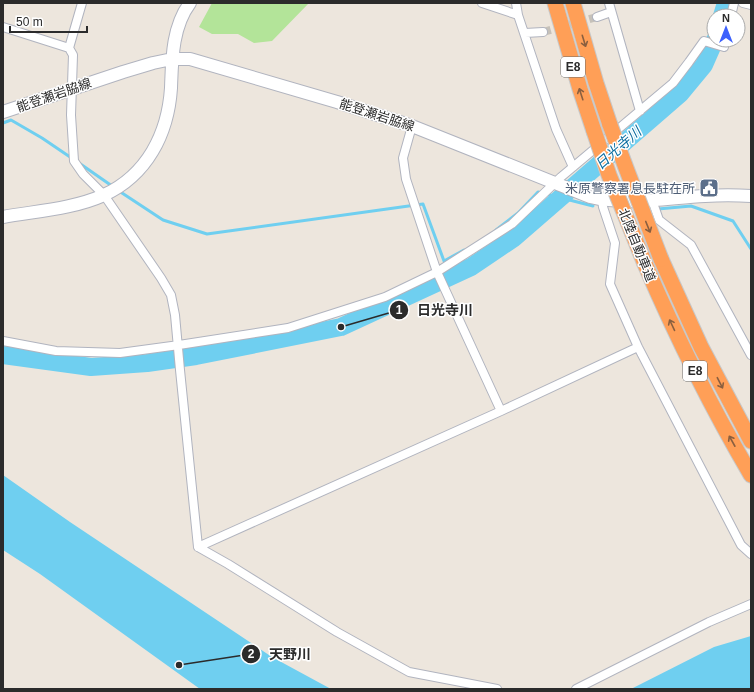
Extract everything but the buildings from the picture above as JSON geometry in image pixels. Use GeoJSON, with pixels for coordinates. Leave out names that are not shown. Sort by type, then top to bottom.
{"type":"FeatureCollection","features":[{"type":"Feature","properties":{"kind":"highway","name":"北陸自動車道"},"geometry":{"type":"LineString","coordinates":[[555,3],[580,89],[609,175],[645,264],[685,353],[711,404],[751,475]]}},
{"type":"Feature","properties":{"kind":"highway","name":"北陸自動車道"},"geometry":{"type":"LineString","coordinates":[[573,3],[596,83],[610,125],[661,259],[702,347],[751,441]]}},
{"type":"Feature","properties":{"kind":"main road"},"geometry":{"type":"LineString","coordinates":[[3,217],[72,205],[104,195],[126,181],[146,163],[157,144],[166,121],[170,102],[172,58],[176,33],[185,4]]}},
{"type":"Feature","properties":{"kind":"main road","name":"能登瀬岩脇線"},"geometry":{"type":"LineString","coordinates":[[3,112],[123,72],[172,58],[190,59],[337,102],[412,126],[602,200],[652,200],[732,195],[751,196]]}},
{"type":"Feature","properties":{"kind":"street"},"geometry":{"type":"LineString","coordinates":[[69,48],[82,3]]}},
{"type":"Feature","properties":{"kind":"street"},"geometry":{"type":"LineString","coordinates":[[482,3],[518,15]]}},
{"type":"Feature","properties":{"kind":"street"},"geometry":{"type":"LineString","coordinates":[[516,3],[518,15],[556,129],[573,167]]}},
{"type":"Feature","properties":{"kind":"street"},"geometry":{"type":"LineString","coordinates":[[609,3],[640,111]]}},
{"type":"Feature","properties":{"kind":"street"},"geometry":{"type":"LineString","coordinates":[[743,3],[751,5]]}},
{"type":"Feature","properties":{"kind":"street"},"geometry":{"type":"LineString","coordinates":[[597,17],[611,12]]}},
{"type":"Feature","properties":{"kind":"street"},"geometry":{"type":"LineString","coordinates":[[3,27],[69,48],[73,55],[71,89],[74,161],[83,174],[104,195],[161,278],[170,295],[175,315],[179,347],[198,547]]}},
{"type":"Feature","properties":{"kind":"street"},"geometry":{"type":"LineString","coordinates":[[524,33],[542,32]]}},
{"type":"Feature","properties":{"kind":"street"},"geometry":{"type":"LineString","coordinates":[[3,341],[56,352],[120,353],[179,347],[288,328],[385,297],[437,272],[512,224],[558,184],[573,167],[673,83],[704,41],[706,42]]}},
{"type":"Feature","properties":{"kind":"street"},"geometry":{"type":"LineString","coordinates":[[412,126],[403,158],[406,179],[437,272],[501,411]]}},
{"type":"Feature","properties":{"kind":"street"},"geometry":{"type":"LineString","coordinates":[[602,200],[603,208],[615,243],[610,284],[638,347],[741,545],[751,554]]}},
{"type":"Feature","properties":{"kind":"street"},"geometry":{"type":"LineString","coordinates":[[652,200],[659,220],[691,245],[751,355]]}},
{"type":"Feature","properties":{"kind":"street"},"geometry":{"type":"LineString","coordinates":[[198,547],[501,411],[638,347]]}},
{"type":"Feature","properties":{"kind":"street"},"geometry":{"type":"LineString","coordinates":[[198,547],[337,632],[409,672],[497,689]]}},
{"type":"Feature","properties":{"kind":"street"},"geometry":{"type":"LineString","coordinates":[[576,689],[709,622],[751,604]]}},
{"type":"Feature","properties":{"kind":"green space"},"geometry":{"type":"Polygon","coordinates":[[[212,3],[309,3],[272,41],[254,43],[238,34],[212,34],[199,27],[212,3]]]}},
{"type":"Feature","properties":{"kind":"water"},"geometry":{"type":"Polygon","coordinates":[[[3,475],[70,522],[272,657],[331,689],[200,689],[40,574],[3,550],[3,475]]]}},
{"type":"Feature","properties":{"kind":"water"},"geometry":{"type":"Polygon","coordinates":[[[751,636],[751,689],[631,689],[714,647],[751,636]]]}},
{"type":"Feature","properties":{"kind":"waterway","name":"日光寺川"},"geometry":{"type":"LineString","coordinates":[[724,8],[726,3]]}},
{"type":"Feature","properties":{"kind":"waterway","name":"日光寺川"},"geometry":{"type":"LineString","coordinates":[[3,355],[91,367],[147,363],[196,356],[341,327],[471,267],[514,238],[680,94],[704,65],[711,48]]}},
{"type":"Feature","properties":{"kind":"waterway"},"geometry":{"type":"LineString","coordinates":[[3,123],[11,120],[42,138],[73,159]]}},
{"type":"Feature","properties":{"kind":"waterway"},"geometry":{"type":"LineString","coordinates":[[79,163],[112,186]]}},
{"type":"Feature","properties":{"kind":"waterway"},"geometry":{"type":"LineString","coordinates":[[119,191],[163,220],[207,234],[423,204],[444,261],[464,250]]}},
{"type":"Feature","properties":{"kind":"waterway"},"geometry":{"type":"LineString","coordinates":[[496,230],[518,213],[538,192],[593,206]]}},
{"type":"Feature","properties":{"kind":"waterway"},"geometry":{"type":"LineString","coordinates":[[658,209],[691,206],[733,221],[751,249]]}},
{"type":"Feature","properties":{"kind":"tunnel"},"geometry":{"type":"LineString","coordinates":[[543,32],[597,17]]}},
{"type":"Feature","properties":{"kind":"place","name":"米原警察署息長駐在所"},"geometry":{"type":"Point","coordinates":[709,188]}},
{"type":"Feature","properties":{"kind":"place","name":"日光寺川"},"geometry":{"type":"Point","coordinates":[341,327]}},
{"type":"Feature","properties":{"kind":"place","name":"天野川"},"geometry":{"type":"Point","coordinates":[179,665]}}]}
